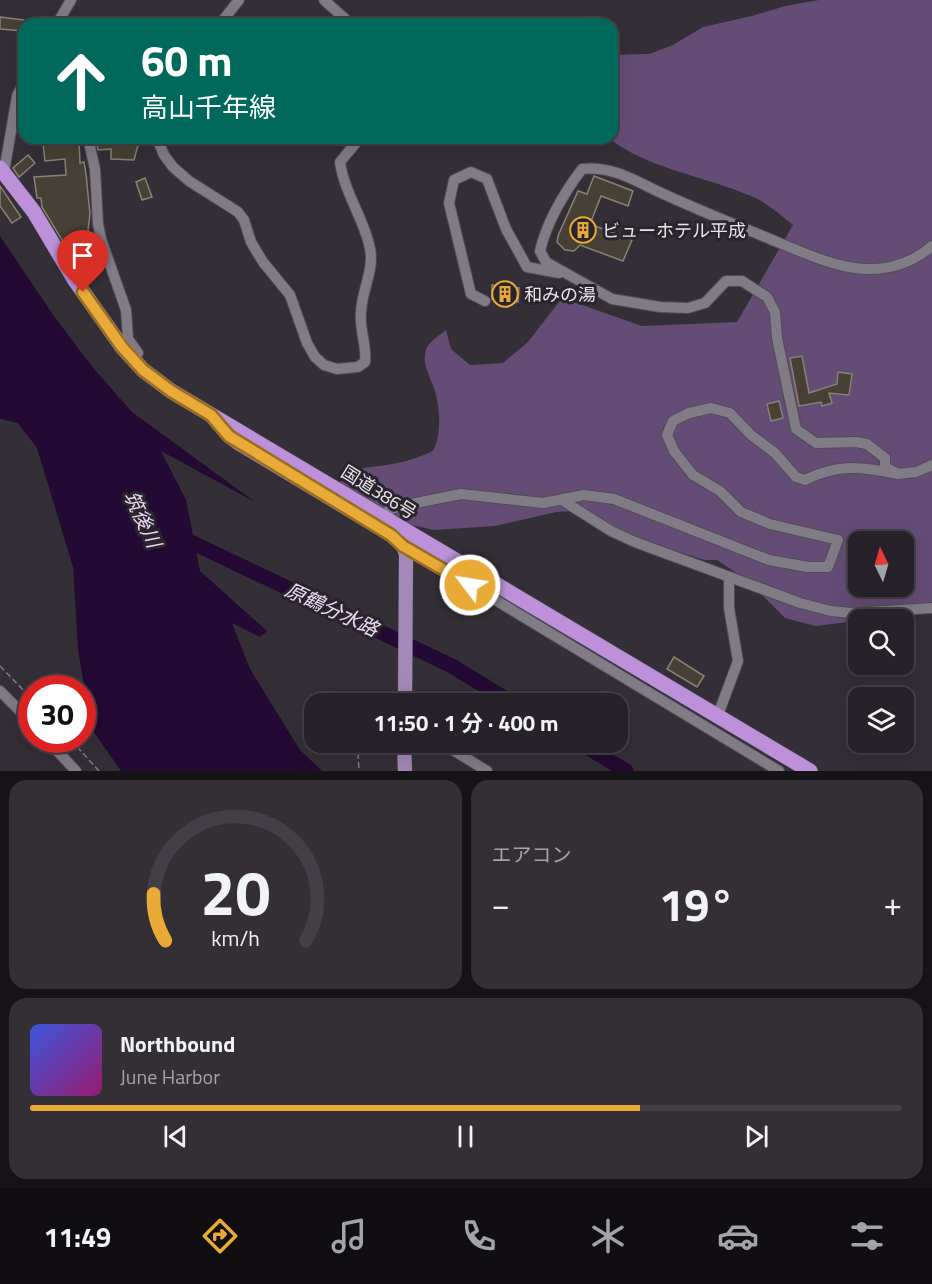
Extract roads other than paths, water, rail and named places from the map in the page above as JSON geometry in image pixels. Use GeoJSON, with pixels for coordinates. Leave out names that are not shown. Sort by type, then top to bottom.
{"type":"FeatureCollection","features":[{"type":"Feature","properties":{"kind":"highway","name":"国道386号"},"geometry":{"type":"LineString","coordinates":[[2,170],[34,212],[91,304],[133,359],[171,391],[810,771]]}},
{"type":"Feature","properties":{"kind":"main road"},"geometry":{"type":"LineString","coordinates":[[211,415],[238,443],[391,535],[405,550],[405,693]]}},
{"type":"Feature","properties":{"kind":"main road"},"geometry":{"type":"LineString","coordinates":[[404,753],[405,771]]}},
{"type":"Feature","properties":{"kind":"street"},"geometry":{"type":"LineString","coordinates":[[63,18],[72,0]]}},
{"type":"Feature","properties":{"kind":"street"},"geometry":{"type":"LineString","coordinates":[[225,18],[239,0]]}},
{"type":"Feature","properties":{"kind":"street"},"geometry":{"type":"LineString","coordinates":[[324,0],[344,18]]}},
{"type":"Feature","properties":{"kind":"street"},"geometry":{"type":"LineString","coordinates":[[2,170],[18,94]]}},
{"type":"Feature","properties":{"kind":"street"},"geometry":{"type":"LineString","coordinates":[[89,144],[95,169],[101,239],[126,310],[128,339],[138,353],[133,359]]}},
{"type":"Feature","properties":{"kind":"street"},"geometry":{"type":"LineString","coordinates":[[159,144],[173,167],[189,181],[238,212],[263,262],[290,296],[307,343],[315,357],[324,365],[337,369],[358,367],[365,362],[366,354],[361,311],[370,276],[372,260],[370,244],[342,175],[340,162],[355,144]]}},
{"type":"Feature","properties":{"kind":"street"},"geometry":{"type":"LineString","coordinates":[[898,474],[885,467],[885,458],[867,444],[816,443],[796,429],[777,338],[775,312],[767,297],[742,281],[726,281],[705,303],[688,308],[612,299],[546,262],[540,251],[544,235],[575,179],[582,169],[596,167],[616,172],[716,217],[843,266],[864,269],[893,267],[911,260],[932,246]]}},
{"type":"Feature","properties":{"kind":"street"},"geometry":{"type":"LineString","coordinates":[[485,302],[471,294],[449,203],[454,180],[471,172],[487,179],[506,229],[527,267],[568,274]]}},
{"type":"Feature","properties":{"kind":"street"},"geometry":{"type":"LineString","coordinates":[[383,518],[389,510],[401,506],[461,494],[543,503],[584,495],[614,499],[769,560],[808,567],[828,567],[838,540],[770,524],[741,512],[720,491],[693,476],[674,451],[667,435],[673,421],[689,413],[711,408],[730,413],[751,435],[775,453],[796,477],[804,480],[823,471],[840,468],[872,469],[898,474],[916,472],[932,465]]}},
{"type":"Feature","properties":{"kind":"street"},"geometry":{"type":"LineString","coordinates":[[562,500],[611,531],[635,542],[800,603],[852,613],[932,608]]}},
{"type":"Feature","properties":{"kind":"street"},"geometry":{"type":"LineString","coordinates":[[405,550],[434,563],[779,771]]}},
{"type":"Feature","properties":{"kind":"street"},"geometry":{"type":"LineString","coordinates":[[718,715],[738,661],[729,608],[729,577]]}},
{"type":"Feature","properties":{"kind":"street"},"geometry":{"type":"LineString","coordinates":[[0,691],[18,709]]}},
{"type":"Feature","properties":{"kind":"street"},"geometry":{"type":"LineString","coordinates":[[59,753],[76,771]]}},
{"type":"Feature","properties":{"kind":"street"},"geometry":{"type":"LineString","coordinates":[[458,753],[487,771]]}},
{"type":"Feature","properties":{"kind":"water","name":"筑後川"},"geometry":{"type":"Polygon","coordinates":[[[0,236],[56,319],[94,369],[132,412],[255,502],[161,451],[186,500],[200,571],[267,631],[260,637],[232,623],[250,669],[300,750],[322,771],[121,771],[96,735],[96,675],[82,675],[78,649],[73,567],[37,448],[4,405],[0,418],[0,236]]]}},
{"type":"Feature","properties":{"kind":"waterway"},"geometry":{"type":"LineString","coordinates":[[0,411],[32,419]]}},
{"type":"Feature","properties":{"kind":"waterway","name":"原鶴分水路"},"geometry":{"type":"LineString","coordinates":[[176,535],[452,666],[496,693]]}},
{"type":"Feature","properties":{"kind":"waterway","name":"原鶴分水路"},"geometry":{"type":"LineString","coordinates":[[597,753],[626,771]]}},
{"type":"Feature","properties":{"kind":"place","name":"ビューホテル平成"},"geometry":{"type":"Point","coordinates":[583,230]}},
{"type":"Feature","properties":{"kind":"place","name":"和みの湯"},"geometry":{"type":"Point","coordinates":[505,294]}}]}
